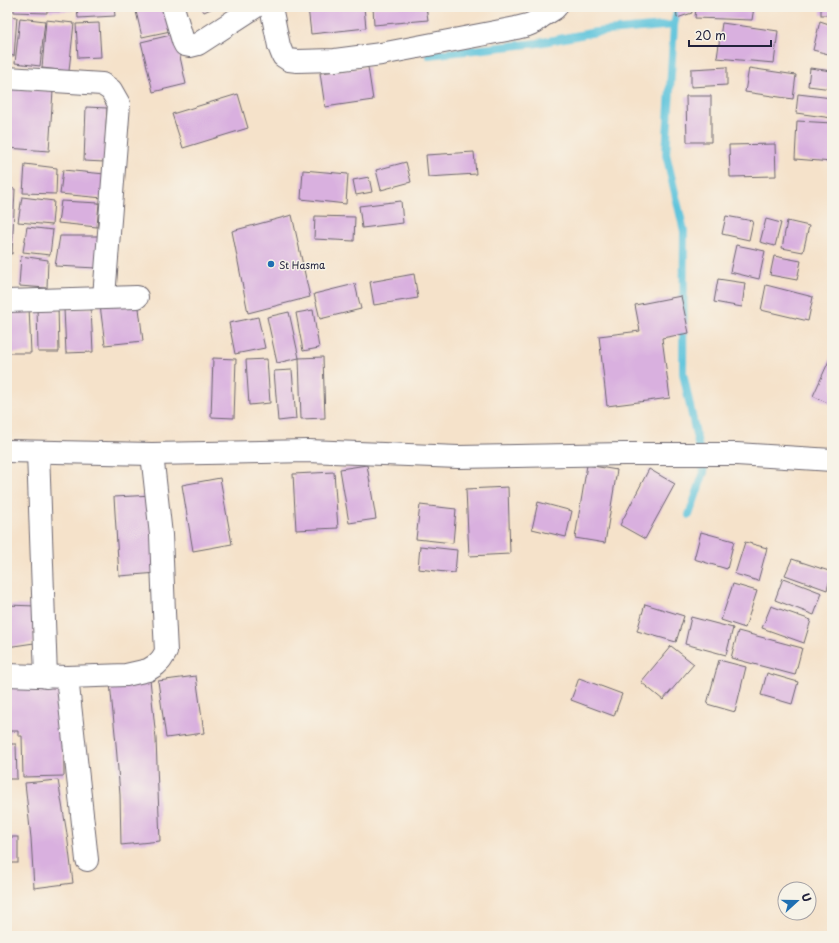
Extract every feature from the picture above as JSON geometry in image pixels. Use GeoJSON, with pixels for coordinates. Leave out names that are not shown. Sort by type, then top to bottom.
{"type":"FeatureCollection","features":[{"type":"Feature","properties":{"kind":"street"},"geometry":{"type":"LineString","coordinates":[[173,7],[183,41],[185,45],[190,46],[198,44],[259,8],[283,56],[289,60],[298,61],[335,60],[381,54],[516,28],[536,22],[556,7]]}},
{"type":"Feature","properties":{"kind":"street"},"geometry":{"type":"LineString","coordinates":[[7,78],[102,84],[111,90],[119,104],[104,297]]}},
{"type":"Feature","properties":{"kind":"street"},"geometry":{"type":"LineString","coordinates":[[7,301],[137,297]]}},
{"type":"Feature","properties":{"kind":"street"},"geometry":{"type":"LineString","coordinates":[[7,451],[152,454],[308,451],[458,457],[616,454],[736,454],[832,460]]}},
{"type":"Feature","properties":{"kind":"street"},"geometry":{"type":"LineString","coordinates":[[38,452],[57,677],[87,860]]}},
{"type":"Feature","properties":{"kind":"street"},"geometry":{"type":"LineString","coordinates":[[7,675],[57,677],[126,675],[148,670],[161,660],[166,652],[161,535],[152,454]]}},
{"type":"Feature","properties":{"kind":"building"},"geometry":{"type":"Polygon","coordinates":[[[14,7],[47,7],[47,13],[14,12],[14,7]]]}},
{"type":"Feature","properties":{"kind":"building"},"geometry":{"type":"Polygon","coordinates":[[[49,7],[72,7],[72,11],[49,11],[49,7]]]}},
{"type":"Feature","properties":{"kind":"building"},"geometry":{"type":"Polygon","coordinates":[[[77,7],[114,7],[115,16],[78,18],[77,7]]]}},
{"type":"Feature","properties":{"kind":"building"},"geometry":{"type":"Polygon","coordinates":[[[135,7],[169,7],[175,30],[142,37],[135,7]]]}},
{"type":"Feature","properties":{"kind":"building"},"geometry":{"type":"Polygon","coordinates":[[[201,7],[215,7],[204,12],[201,7]]]}},
{"type":"Feature","properties":{"kind":"building"},"geometry":{"type":"Polygon","coordinates":[[[308,7],[364,7],[366,28],[311,34],[308,7]]]}},
{"type":"Feature","properties":{"kind":"building"},"geometry":{"type":"Polygon","coordinates":[[[373,7],[426,7],[428,20],[374,25],[373,7]]]}},
{"type":"Feature","properties":{"kind":"building"},"geometry":{"type":"Polygon","coordinates":[[[676,7],[691,7],[692,13],[677,18],[676,7]]]}},
{"type":"Feature","properties":{"kind":"building"},"geometry":{"type":"Polygon","coordinates":[[[696,7],[754,7],[752,20],[695,18],[696,7]]]}},
{"type":"Feature","properties":{"kind":"building"},"geometry":{"type":"Polygon","coordinates":[[[821,7],[832,7],[832,15],[821,15],[821,7]]]}},
{"type":"Feature","properties":{"kind":"building"},"geometry":{"type":"Polygon","coordinates":[[[7,16],[17,17],[14,56],[7,55],[7,16]]]}},
{"type":"Feature","properties":{"kind":"building"},"geometry":{"type":"Polygon","coordinates":[[[20,18],[45,21],[40,66],[15,63],[20,18]]]}},
{"type":"Feature","properties":{"kind":"building"},"geometry":{"type":"Polygon","coordinates":[[[46,20],[74,23],[69,71],[42,68],[46,20]]]}},
{"type":"Feature","properties":{"kind":"building"},"geometry":{"type":"Polygon","coordinates":[[[820,21],[832,25],[832,55],[813,50],[820,21]]]}},
{"type":"Feature","properties":{"kind":"building"},"geometry":{"type":"Polygon","coordinates":[[[99,23],[101,57],[78,58],[76,24],[99,23]]]}},
{"type":"Feature","properties":{"kind":"building"},"geometry":{"type":"Polygon","coordinates":[[[722,23],[778,31],[774,63],[717,58],[722,23]]]}},
{"type":"Feature","properties":{"kind":"building"},"geometry":{"type":"Polygon","coordinates":[[[175,34],[186,84],[153,92],[141,42],[175,34]]]}},
{"type":"Feature","properties":{"kind":"building"},"geometry":{"type":"Polygon","coordinates":[[[368,67],[373,100],[325,107],[320,73],[368,67]]]}},
{"type":"Feature","properties":{"kind":"building"},"geometry":{"type":"Polygon","coordinates":[[[727,67],[727,85],[691,87],[691,69],[727,67]]]}},
{"type":"Feature","properties":{"kind":"building"},"geometry":{"type":"Polygon","coordinates":[[[749,68],[796,75],[793,99],[745,92],[749,68]]]}},
{"type":"Feature","properties":{"kind":"building"},"geometry":{"type":"Polygon","coordinates":[[[810,68],[832,71],[832,89],[808,86],[810,68]]]}},
{"type":"Feature","properties":{"kind":"building"},"geometry":{"type":"Polygon","coordinates":[[[11,88],[53,91],[49,151],[7,148],[11,88]]]}},
{"type":"Feature","properties":{"kind":"building"},"geometry":{"type":"Polygon","coordinates":[[[238,94],[248,128],[183,148],[172,114],[238,94]]]}},
{"type":"Feature","properties":{"kind":"building"},"geometry":{"type":"Polygon","coordinates":[[[798,94],[832,98],[832,118],[796,113],[798,94]]]}},
{"type":"Feature","properties":{"kind":"building"},"geometry":{"type":"Polygon","coordinates":[[[686,96],[711,96],[711,142],[687,142],[686,96]]]}},
{"type":"Feature","properties":{"kind":"building"},"geometry":{"type":"Polygon","coordinates":[[[86,107],[107,108],[104,162],[84,161],[86,107]]]}},
{"type":"Feature","properties":{"kind":"building"},"geometry":{"type":"Polygon","coordinates":[[[797,121],[832,123],[832,162],[795,159],[797,121]]]}},
{"type":"Feature","properties":{"kind":"building"},"geometry":{"type":"Polygon","coordinates":[[[775,144],[776,176],[730,177],[729,145],[775,144]]]}},
{"type":"Feature","properties":{"kind":"building"},"geometry":{"type":"Polygon","coordinates":[[[474,152],[476,174],[428,177],[426,155],[474,152]]]}},
{"type":"Feature","properties":{"kind":"building"},"geometry":{"type":"Polygon","coordinates":[[[406,162],[411,182],[381,190],[376,170],[406,162]]]}},
{"type":"Feature","properties":{"kind":"building"},"geometry":{"type":"Polygon","coordinates":[[[25,164],[57,168],[56,194],[23,193],[25,164]]]}},
{"type":"Feature","properties":{"kind":"building"},"geometry":{"type":"Polygon","coordinates":[[[63,170],[105,174],[103,198],[60,194],[63,170]]]}},
{"type":"Feature","properties":{"kind":"building"},"geometry":{"type":"Polygon","coordinates":[[[303,170],[348,174],[346,204],[301,199],[303,170]]]}},
{"type":"Feature","properties":{"kind":"building"},"geometry":{"type":"Polygon","coordinates":[[[369,177],[372,192],[356,195],[353,180],[369,177]]]}},
{"type":"Feature","properties":{"kind":"building"},"geometry":{"type":"Polygon","coordinates":[[[7,188],[15,189],[12,254],[7,253],[7,188]]]}},
{"type":"Feature","properties":{"kind":"building"},"geometry":{"type":"Polygon","coordinates":[[[22,197],[54,201],[52,225],[18,222],[22,197]]]}},
{"type":"Feature","properties":{"kind":"building"},"geometry":{"type":"Polygon","coordinates":[[[61,201],[99,203],[97,227],[58,223],[61,201]]]}},
{"type":"Feature","properties":{"kind":"building"},"geometry":{"type":"Polygon","coordinates":[[[401,201],[403,223],[362,228],[359,206],[401,201]]]}},
{"type":"Feature","properties":{"kind":"building","name":"St Hasma"},"geometry":{"type":"Polygon","coordinates":[[[292,215],[310,297],[248,313],[232,231],[292,215]]]}},
{"type":"Feature","properties":{"kind":"building"},"geometry":{"type":"Polygon","coordinates":[[[315,216],[355,217],[354,241],[314,239],[315,216]]]}},
{"type":"Feature","properties":{"kind":"building"},"geometry":{"type":"Polygon","coordinates":[[[726,216],[753,221],[749,240],[722,234],[726,216]]]}},
{"type":"Feature","properties":{"kind":"building"},"geometry":{"type":"Polygon","coordinates":[[[766,219],[781,223],[775,246],[760,242],[766,219]]]}},
{"type":"Feature","properties":{"kind":"building"},"geometry":{"type":"Polygon","coordinates":[[[787,221],[809,226],[803,252],[782,248],[787,221]]]}},
{"type":"Feature","properties":{"kind":"building"},"geometry":{"type":"Polygon","coordinates":[[[27,227],[53,230],[50,255],[23,252],[27,227]]]}},
{"type":"Feature","properties":{"kind":"building"},"geometry":{"type":"Polygon","coordinates":[[[60,236],[99,236],[97,268],[55,266],[60,236]]]}},
{"type":"Feature","properties":{"kind":"building"},"geometry":{"type":"Polygon","coordinates":[[[736,245],[765,251],[759,279],[730,272],[736,245]]]}},
{"type":"Feature","properties":{"kind":"building"},"geometry":{"type":"Polygon","coordinates":[[[21,256],[48,260],[47,288],[19,286],[21,256]]]}},
{"type":"Feature","properties":{"kind":"building"},"geometry":{"type":"Polygon","coordinates":[[[774,256],[801,261],[797,280],[770,275],[774,256]]]}},
{"type":"Feature","properties":{"kind":"building"},"geometry":{"type":"Polygon","coordinates":[[[414,274],[418,298],[374,305],[370,282],[414,274]]]}},
{"type":"Feature","properties":{"kind":"building"},"geometry":{"type":"Polygon","coordinates":[[[718,279],[745,283],[742,307],[714,302],[718,279]]]}},
{"type":"Feature","properties":{"kind":"building"},"geometry":{"type":"Polygon","coordinates":[[[355,284],[361,309],[320,319],[314,294],[355,284]]]}},
{"type":"Feature","properties":{"kind":"building"},"geometry":{"type":"Polygon","coordinates":[[[766,285],[813,297],[808,321],[761,310],[766,285]]]}},
{"type":"Feature","properties":{"kind":"building"},"geometry":{"type":"Polygon","coordinates":[[[681,296],[689,333],[662,338],[670,398],[607,406],[599,336],[640,331],[635,305],[681,296]]]}},
{"type":"Feature","properties":{"kind":"building"},"geometry":{"type":"Polygon","coordinates":[[[138,300],[143,341],[105,345],[100,305],[138,300]]]}},
{"type":"Feature","properties":{"kind":"building"},"geometry":{"type":"Polygon","coordinates":[[[58,305],[59,352],[38,352],[37,306],[58,305]]]}},
{"type":"Feature","properties":{"kind":"building"},"geometry":{"type":"Polygon","coordinates":[[[29,307],[31,353],[7,353],[7,308],[29,307]]]}},
{"type":"Feature","properties":{"kind":"building"},"geometry":{"type":"Polygon","coordinates":[[[91,308],[93,352],[66,353],[64,309],[91,308]]]}},
{"type":"Feature","properties":{"kind":"building"},"geometry":{"type":"Polygon","coordinates":[[[313,310],[319,348],[303,351],[296,313],[313,310]]]}},
{"type":"Feature","properties":{"kind":"building"},"geometry":{"type":"Polygon","coordinates":[[[289,312],[299,358],[277,363],[267,317],[289,312]]]}},
{"type":"Feature","properties":{"kind":"building"},"geometry":{"type":"Polygon","coordinates":[[[258,317],[265,348],[235,354],[229,323],[258,317]]]}},
{"type":"Feature","properties":{"kind":"building"},"geometry":{"type":"Polygon","coordinates":[[[832,354],[832,405],[813,396],[832,354]]]}},
{"type":"Feature","properties":{"kind":"building"},"geometry":{"type":"Polygon","coordinates":[[[323,357],[325,418],[301,419],[299,358],[323,357]]]}},
{"type":"Feature","properties":{"kind":"building"},"geometry":{"type":"Polygon","coordinates":[[[213,358],[236,359],[234,418],[211,417],[213,358]]]}},
{"type":"Feature","properties":{"kind":"building"},"geometry":{"type":"Polygon","coordinates":[[[267,359],[270,403],[249,405],[246,360],[267,359]]]}},
{"type":"Feature","properties":{"kind":"building"},"geometry":{"type":"Polygon","coordinates":[[[292,370],[296,419],[278,421],[274,371],[292,370]]]}},
{"type":"Feature","properties":{"kind":"building"},"geometry":{"type":"Polygon","coordinates":[[[367,465],[376,519],[349,523],[340,469],[367,465]]]}},
{"type":"Feature","properties":{"kind":"building"},"geometry":{"type":"Polygon","coordinates":[[[587,465],[617,470],[605,543],[575,538],[587,465]]]}},
{"type":"Feature","properties":{"kind":"building"},"geometry":{"type":"Polygon","coordinates":[[[649,469],[675,484],[645,539],[620,525],[649,469]]]}},
{"type":"Feature","properties":{"kind":"building"},"geometry":{"type":"Polygon","coordinates":[[[334,472],[338,528],[296,530],[293,474],[334,472]]]}},
{"type":"Feature","properties":{"kind":"building"},"geometry":{"type":"Polygon","coordinates":[[[220,478],[232,544],[193,551],[182,485],[220,478]]]}},
{"type":"Feature","properties":{"kind":"building"},"geometry":{"type":"Polygon","coordinates":[[[508,487],[510,554],[469,556],[466,489],[508,487]]]}},
{"type":"Feature","properties":{"kind":"building"},"geometry":{"type":"Polygon","coordinates":[[[153,495],[158,573],[119,576],[114,497],[153,495]]]}},
{"type":"Feature","properties":{"kind":"building"},"geometry":{"type":"Polygon","coordinates":[[[538,502],[572,511],[566,537],[532,529],[538,502]]]}},
{"type":"Feature","properties":{"kind":"building"},"geometry":{"type":"Polygon","coordinates":[[[420,505],[456,509],[453,543],[416,539],[420,505]]]}},
{"type":"Feature","properties":{"kind":"building"},"geometry":{"type":"Polygon","coordinates":[[[701,532],[734,541],[727,569],[694,559],[701,532]]]}},
{"type":"Feature","properties":{"kind":"building"},"geometry":{"type":"Polygon","coordinates":[[[745,542],[767,548],[758,581],[735,574],[745,542]]]}},
{"type":"Feature","properties":{"kind":"building"},"geometry":{"type":"Polygon","coordinates":[[[420,546],[457,550],[455,573],[418,569],[420,546]]]}},
{"type":"Feature","properties":{"kind":"building"},"geometry":{"type":"Polygon","coordinates":[[[792,559],[832,572],[827,590],[785,575],[792,559]]]}},
{"type":"Feature","properties":{"kind":"building"},"geometry":{"type":"Polygon","coordinates":[[[783,578],[822,593],[814,615],[775,600],[783,578]]]}},
{"type":"Feature","properties":{"kind":"building"},"geometry":{"type":"Polygon","coordinates":[[[733,584],[757,591],[745,628],[721,620],[733,584]]]}},
{"type":"Feature","properties":{"kind":"building"},"geometry":{"type":"Polygon","coordinates":[[[645,604],[684,616],[676,642],[637,631],[645,604]]]}},
{"type":"Feature","properties":{"kind":"building"},"geometry":{"type":"Polygon","coordinates":[[[7,605],[36,606],[34,643],[7,647],[7,605]]]}},
{"type":"Feature","properties":{"kind":"building"},"geometry":{"type":"Polygon","coordinates":[[[771,606],[811,620],[804,643],[762,628],[771,606]]]}},
{"type":"Feature","properties":{"kind":"building"},"geometry":{"type":"Polygon","coordinates":[[[691,617],[733,628],[726,655],[685,644],[691,617]]]}},
{"type":"Feature","properties":{"kind":"building"},"geometry":{"type":"Polygon","coordinates":[[[738,631],[802,648],[795,675],[731,658],[738,631]]]}},
{"type":"Feature","properties":{"kind":"building"},"geometry":{"type":"Polygon","coordinates":[[[671,646],[694,664],[663,700],[641,682],[671,646]]]}},
{"type":"Feature","properties":{"kind":"building"},"geometry":{"type":"Polygon","coordinates":[[[719,660],[746,667],[735,712],[707,704],[719,660]]]}},
{"type":"Feature","properties":{"kind":"building"},"geometry":{"type":"Polygon","coordinates":[[[767,673],[798,682],[792,704],[761,695],[767,673]]]}},
{"type":"Feature","properties":{"kind":"building"},"geometry":{"type":"Polygon","coordinates":[[[196,676],[204,733],[166,738],[158,681],[196,676]]]}},
{"type":"Feature","properties":{"kind":"building"},"geometry":{"type":"Polygon","coordinates":[[[579,678],[622,694],[614,716],[571,700],[579,678]]]}},
{"type":"Feature","properties":{"kind":"building"},"geometry":{"type":"Polygon","coordinates":[[[150,679],[156,739],[160,841],[121,845],[120,795],[110,683],[150,679]]]}},
{"type":"Feature","properties":{"kind":"building"},"geometry":{"type":"Polygon","coordinates":[[[7,685],[63,685],[64,776],[23,777],[22,736],[18,736],[18,731],[10,731],[10,744],[16,744],[17,779],[7,779],[7,685]]]}},
{"type":"Feature","properties":{"kind":"building"},"geometry":{"type":"Polygon","coordinates":[[[58,780],[73,883],[34,888],[31,838],[25,783],[58,780]]]}},
{"type":"Feature","properties":{"kind":"building"},"geometry":{"type":"Polygon","coordinates":[[[7,837],[18,837],[18,863],[7,863],[7,837]]]}},
{"type":"Feature","properties":{"kind":"waterway"},"geometry":{"type":"LineString","coordinates":[[678,7],[674,25],[666,154],[684,231],[683,373],[704,472],[689,515]]}},
{"type":"Feature","properties":{"kind":"waterway"},"geometry":{"type":"LineString","coordinates":[[429,55],[538,43],[596,32],[674,25]]}},
{"type":"Feature","properties":{"kind":"place","name":"St Hasma"},"geometry":{"type":"Point","coordinates":[271,264]}}]}
